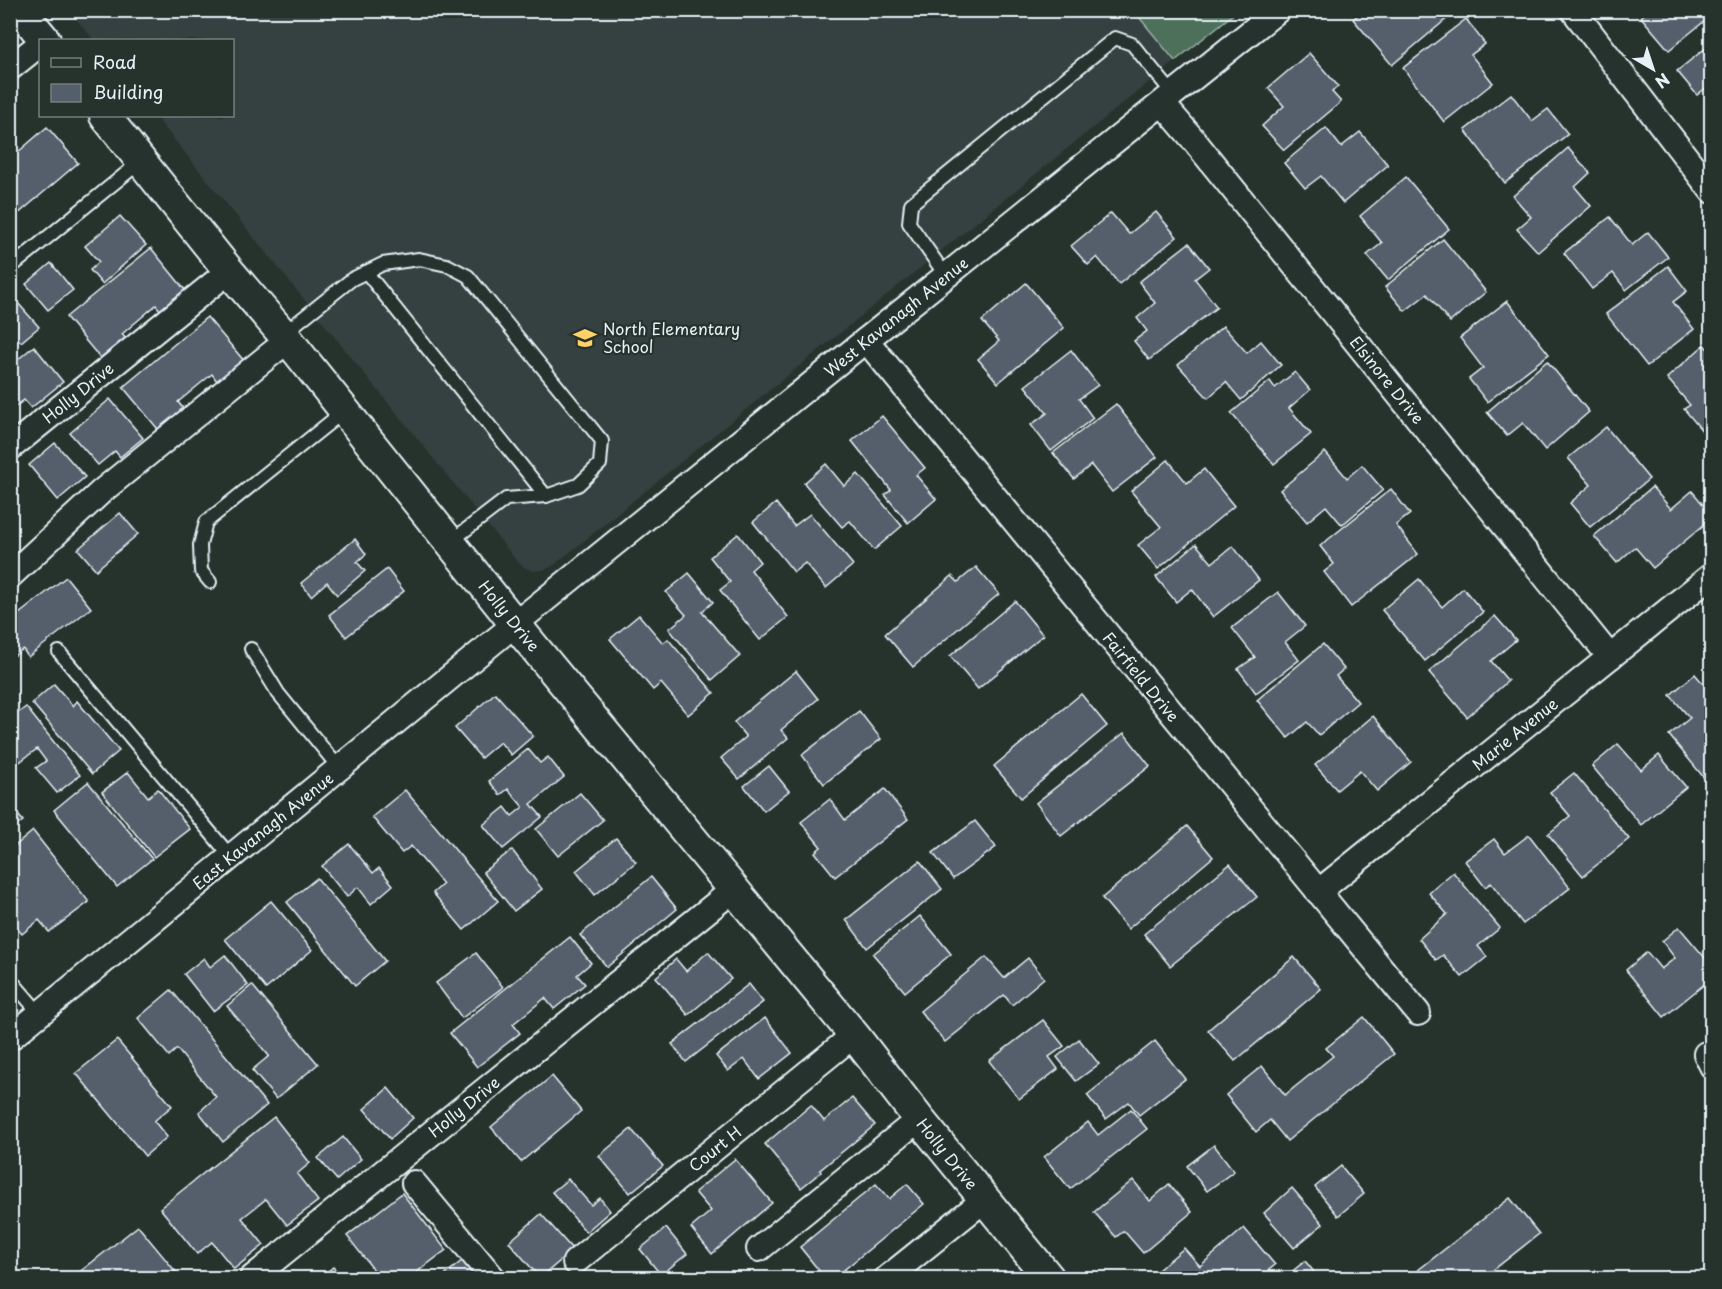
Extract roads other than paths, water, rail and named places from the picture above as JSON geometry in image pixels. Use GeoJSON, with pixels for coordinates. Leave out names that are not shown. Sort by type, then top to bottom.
{"type":"FeatureCollection","features":[{"type":"Feature","properties":{"kind":"street"},"geometry":{"type":"LineString","coordinates":[[20,10],[44,39]]}},
{"type":"Feature","properties":{"kind":"street","name":"West Kavanagh Avenue"},"geometry":{"type":"LineString","coordinates":[[515,624],[1278,10]]}},
{"type":"Feature","properties":{"kind":"street"},"geometry":{"type":"LineString","coordinates":[[1574,10],[1712,191]]}},
{"type":"Feature","properties":{"kind":"street"},"geometry":{"type":"LineString","coordinates":[[10,68],[39,45]]}},
{"type":"Feature","properties":{"kind":"street","name":"Elsinore Drive"},"geometry":{"type":"LineString","coordinates":[[1168,100],[1192,138],[1610,657]]}},
{"type":"Feature","properties":{"kind":"street","name":"Holly Drive"},"geometry":{"type":"LineString","coordinates":[[106,117],[229,271],[286,337],[515,624],[854,1035],[919,1119],[1049,1278]]}},
{"type":"Feature","properties":{"kind":"street","name":"Holly Drive"},"geometry":{"type":"LineString","coordinates":[[10,448],[229,271]]}},
{"type":"Feature","properties":{"kind":"street"},"geometry":{"type":"LineString","coordinates":[[10,576],[102,491],[286,337]]}},
{"type":"Feature","properties":{"kind":"street","name":"Fairfield Drive"},"geometry":{"type":"LineString","coordinates":[[866,340],[1418,1013]]}},
{"type":"Feature","properties":{"kind":"street","name":"Marie Avenue"},"geometry":{"type":"LineString","coordinates":[[1317,892],[1712,575]]}},
{"type":"Feature","properties":{"kind":"street","name":"East Kavanagh Avenue"},"geometry":{"type":"LineString","coordinates":[[10,1038],[515,624]]}},
{"type":"Feature","properties":{"kind":"street","name":"Holly Drive"},"geometry":{"type":"LineString","coordinates":[[252,1278],[733,890]]}},
{"type":"Feature","properties":{"kind":"street","name":"Court H"},"geometry":{"type":"LineString","coordinates":[[575,1262],[854,1035]]}},
{"type":"Feature","properties":{"kind":"street"},"geometry":{"type":"LineString","coordinates":[[759,1249],[919,1119]]}},
{"type":"Feature","properties":{"kind":"street"},"geometry":{"type":"LineString","coordinates":[[414,1183],[493,1278]]}},
{"type":"Feature","properties":{"kind":"street"},"geometry":{"type":"LineString","coordinates":[[887,1278],[984,1200]]}},
{"type":"Feature","properties":{"kind":"lane"},"geometry":{"type":"LineString","coordinates":[[946,276],[909,223],[911,204],[1114,38],[1132,44],[1168,100]]}},
{"type":"Feature","properties":{"kind":"lane"},"geometry":{"type":"LineString","coordinates":[[10,268],[141,161]]}},
{"type":"Feature","properties":{"kind":"lane"},"geometry":{"type":"LineString","coordinates":[[286,337],[352,279],[383,264],[419,259],[447,265],[468,276],[602,441],[600,464],[578,485],[546,496],[506,499],[449,542]]}},
{"type":"Feature","properties":{"kind":"lane"},"geometry":{"type":"LineString","coordinates":[[366,272],[546,496]]}},
{"type":"Feature","properties":{"kind":"lane"},"geometry":{"type":"LineString","coordinates":[[210,582],[201,571],[200,544],[206,522],[344,411]]}},
{"type":"Feature","properties":{"kind":"lane"},"geometry":{"type":"LineString","coordinates":[[251,650],[278,693],[339,768]]}},
{"type":"Feature","properties":{"kind":"lane"},"geometry":{"type":"LineString","coordinates":[[59,652],[231,857]]}},
{"type":"Feature","properties":{"kind":"lane"},"geometry":{"type":"LineString","coordinates":[[10,979],[40,1014]]}},
{"type":"Feature","properties":{"kind":"place","name":"North Elementary School"},"geometry":{"type":"Point","coordinates":[585,338]}}]}
